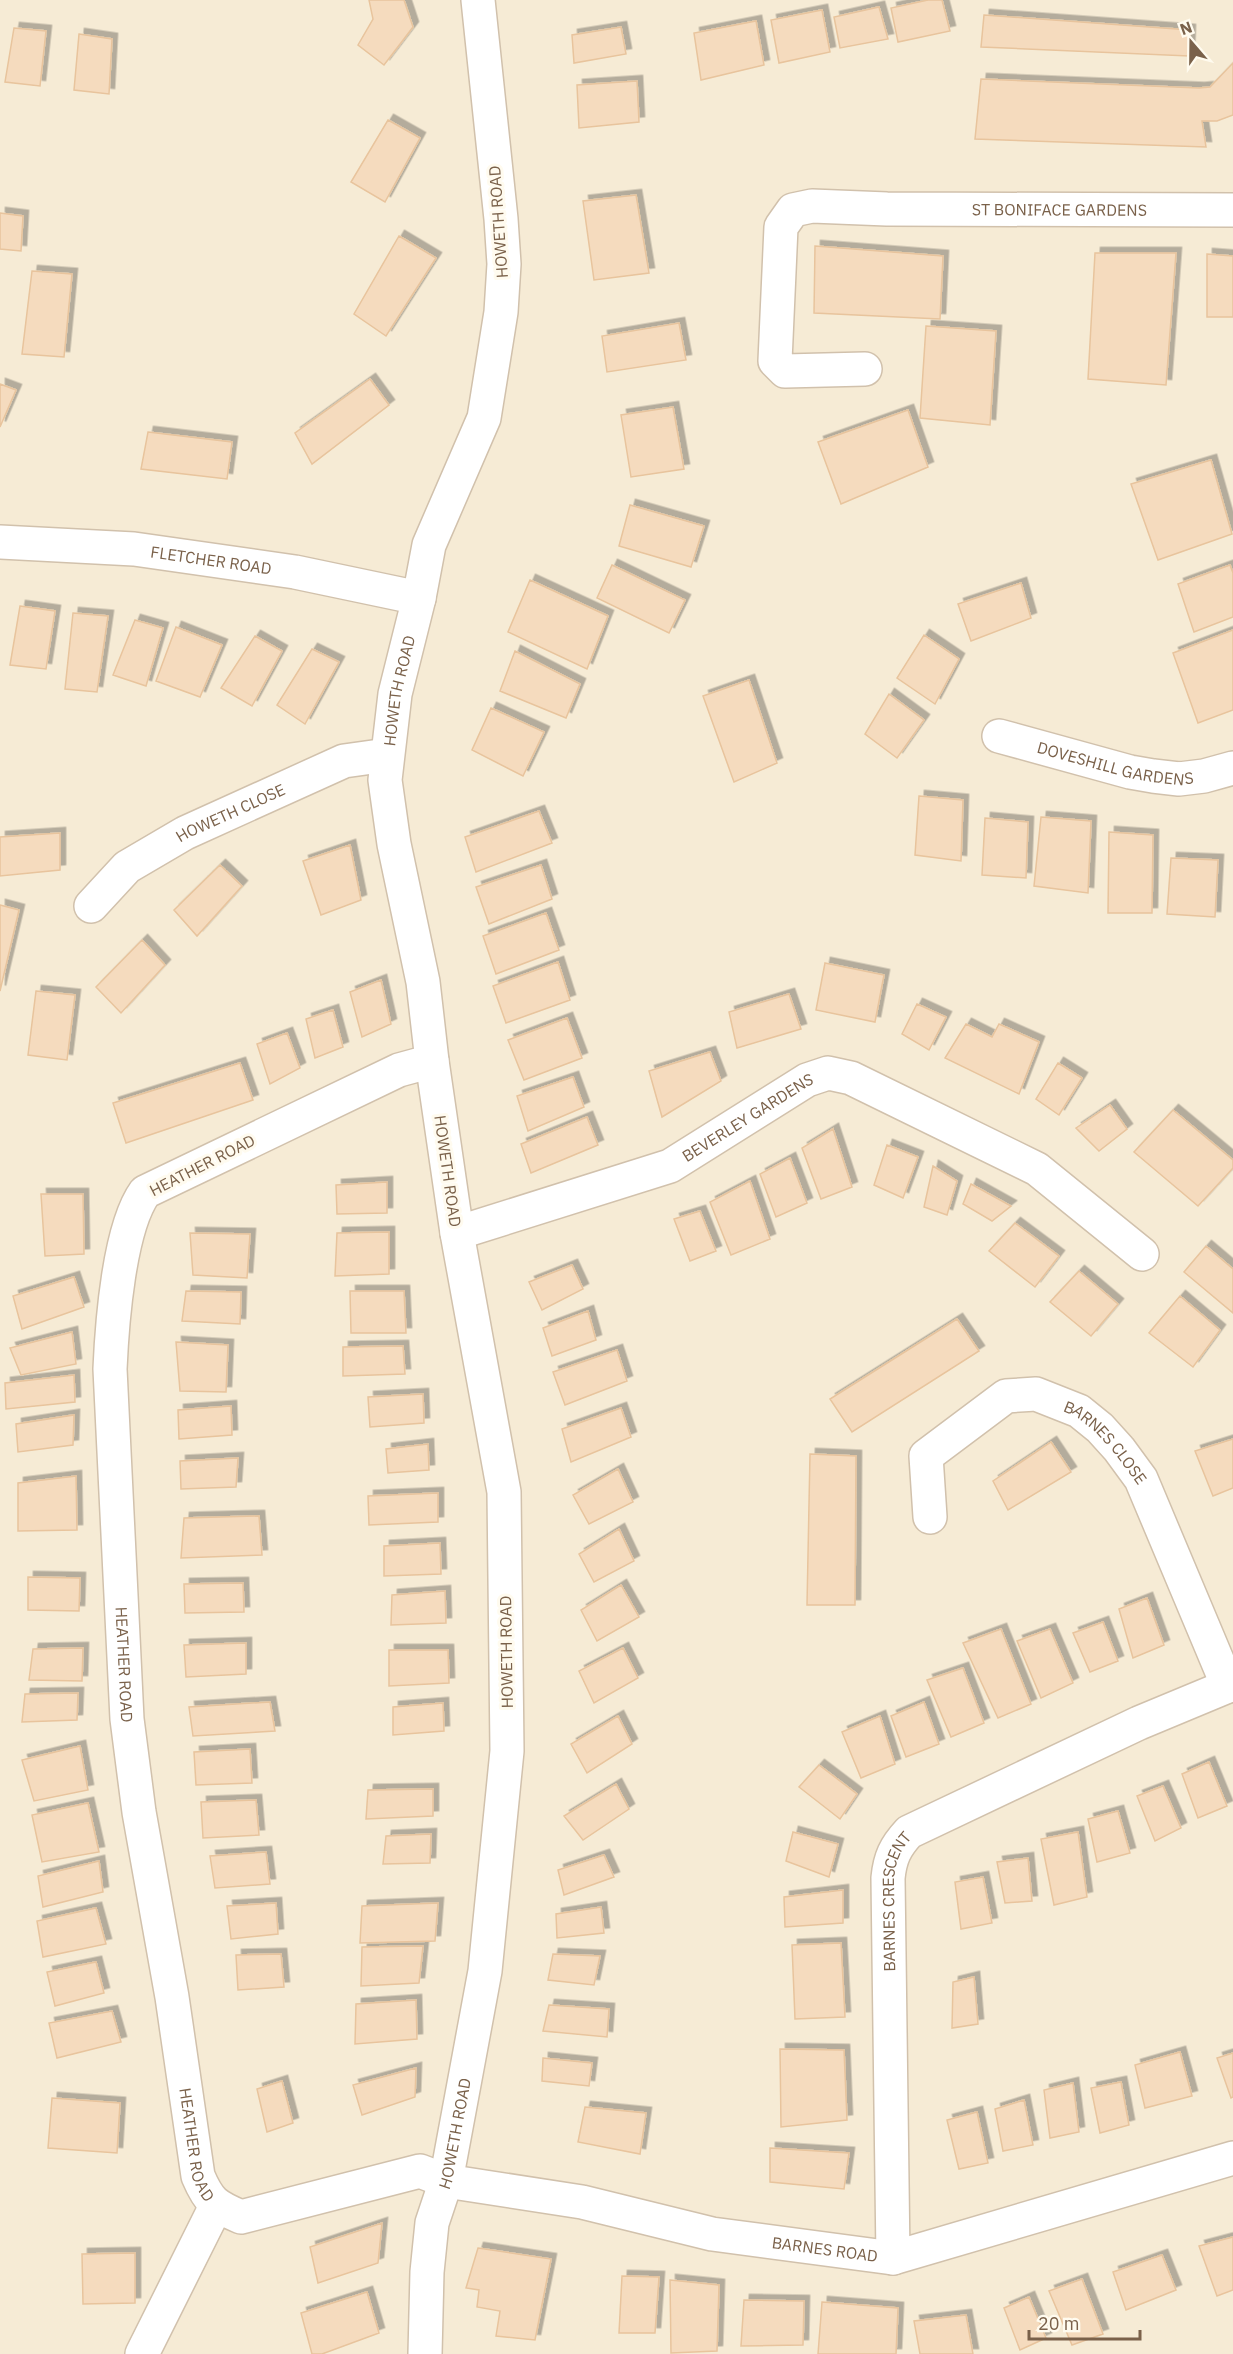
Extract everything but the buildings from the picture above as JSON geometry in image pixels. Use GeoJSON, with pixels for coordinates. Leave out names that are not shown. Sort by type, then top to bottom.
{"type":"FeatureCollection","features":[{"type":"Feature","properties":{"kind":"street","name":"HOWETH ROAD"},"geometry":{"type":"LineString","coordinates":[[425,2354],[427,2272],[431,2233],[446,2181],[485,1971],[507,1751],[504,1492],[457,1233],[423,982],[393,833],[385,780],[395,694],[419,598],[429,545],[484,418],[501,312],[504,264],[501,219],[478,0]]}},
{"type":"Feature","properties":{"kind":"street","name":"ST BONIFACE GARDENS"},"geometry":{"type":"LineString","coordinates":[[865,369],[785,371],[775,361],[781,227],[793,210],[812,206],[887,209],[1233,210]]}},
{"type":"Feature","properties":{"kind":"street","name":"FLETCHER ROAD"},"geometry":{"type":"LineString","coordinates":[[0,542],[134,549],[295,572],[419,598]]}},
{"type":"Feature","properties":{"kind":"street","name":"DOVESHILL GARDENS"},"geometry":{"type":"LineString","coordinates":[[999,736],[1130,772],[1153,776],[1187,778],[1233,768]]}},
{"type":"Feature","properties":{"kind":"street","name":"HOWETH CLOSE"},"geometry":{"type":"LineString","coordinates":[[91,906],[127,867],[185,833],[344,761],[387,754]]}},
{"type":"Feature","properties":{"kind":"street","name":"HEATHER ROAD"},"geometry":{"type":"LineString","coordinates":[[432,1061],[399,1070],[145,1192],[138,1202],[120,1276],[112,1319],[110,1369],[127,1719],[139,1812],[172,1997],[198,2176],[207,2196],[216,2206],[241,2217],[420,2171],[446,2181]]}},
{"type":"Feature","properties":{"kind":"street","name":"BEVERLEY GARDENS"},"geometry":{"type":"LineString","coordinates":[[457,1233],[670,1166],[807,1080],[828,1073],[851,1077],[1037,1169],[1142,1254]]}},
{"type":"Feature","properties":{"kind":"street","name":"BARNES CLOSE"},"geometry":{"type":"LineString","coordinates":[[930,1516],[926,1456],[1006,1395],[1036,1394],[1079,1411],[1100,1428],[1141,1479],[1230,1685]]}},
{"type":"Feature","properties":{"kind":"street","name":"BARNES CRESCENT"},"geometry":{"type":"LineString","coordinates":[[893,2258],[888,1878],[890,1861],[896,1847],[909,1832],[1139,1723],[1230,1685]]}},
{"type":"Feature","properties":{"kind":"street","name":"BARNES ROAD"},"geometry":{"type":"LineString","coordinates":[[446,2181],[582,2202],[712,2234],[893,2258],[1233,2158]]}},
{"type":"Feature","properties":{"kind":"street"},"geometry":{"type":"LineString","coordinates":[[142,2354],[216,2206]]}},
{"type":"Feature","properties":{"kind":"shaded area"},"geometry":{"type":"Polygon","coordinates":[[[0,0],[1233,0],[1233,2354],[0,2354],[0,0]]]}}]}
